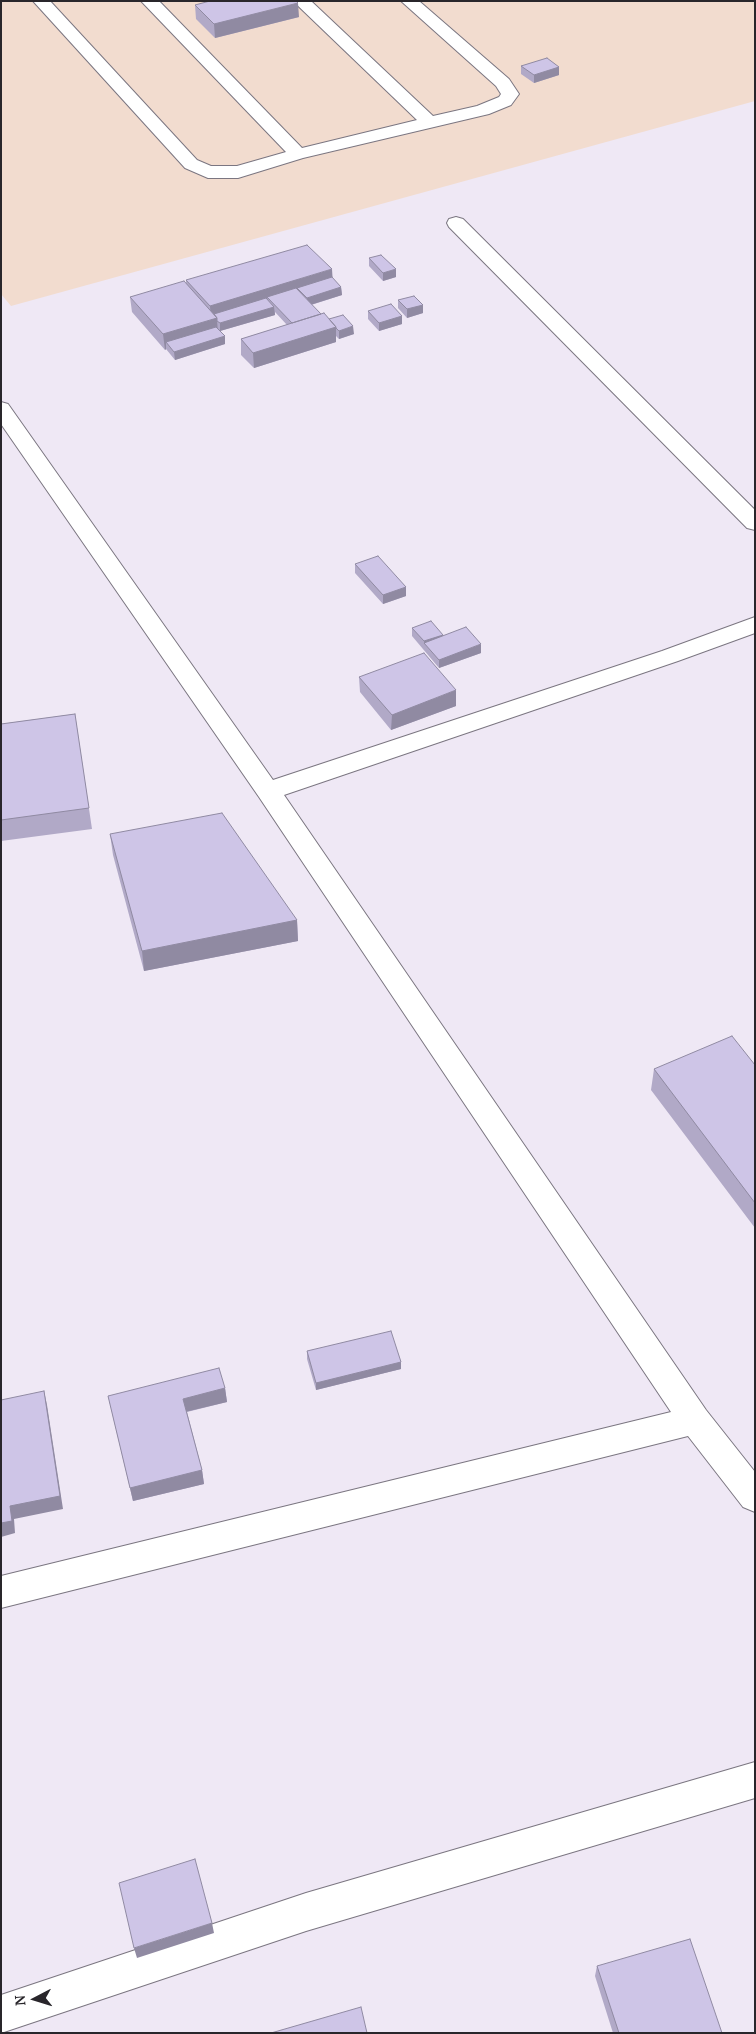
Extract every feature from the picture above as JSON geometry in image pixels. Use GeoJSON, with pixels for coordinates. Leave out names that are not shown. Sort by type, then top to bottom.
{"type":"FeatureCollection","features":[{"type":"Feature","properties":{"kind":"street"},"geometry":{"type":"LineString","coordinates":[[41,1],[191,164],[208,172],[238,172],[298,154],[483,110],[505,101],[510,94],[503,83],[409,1]]}},
{"type":"Feature","properties":{"kind":"street"},"geometry":{"type":"LineString","coordinates":[[148,1],[298,154]]}},
{"type":"Feature","properties":{"kind":"street"},"geometry":{"type":"LineString","coordinates":[[301,1],[429,122]]}},
{"type":"Feature","properties":{"kind":"street"},"geometry":{"type":"LineString","coordinates":[[456,223],[755,523]]}},
{"type":"Feature","properties":{"kind":"street"},"geometry":{"type":"LineString","coordinates":[[1,408],[268,790],[695,1420],[755,1497]]}},
{"type":"Feature","properties":{"kind":"street"},"geometry":{"type":"LineString","coordinates":[[268,790],[661,659],[755,624]]}},
{"type":"Feature","properties":{"kind":"street"},"geometry":{"type":"LineString","coordinates":[[1,1592],[695,1420]]}},
{"type":"Feature","properties":{"kind":"street"},"geometry":{"type":"LineString","coordinates":[[1,2014],[306,1912],[755,1780]]}},
{"type":"Feature","properties":{"kind":"shaded area"},"geometry":{"type":"Polygon","coordinates":[[[1,1],[755,1],[755,101],[11,306],[1,294],[1,1]]]}},
{"type":"Feature","properties":{"kind":"building"},"geometry":{"type":"Polygon","coordinates":[[[210,1],[296,1],[298,3],[214,24],[195,5],[210,1]]]}},
{"type":"Feature","properties":{"kind":"building"},"geometry":{"type":"Polygon","coordinates":[[[547,58],[559,67],[534,75],[521,66],[547,58]]]}},
{"type":"Feature","properties":{"kind":"building"},"geometry":{"type":"Polygon","coordinates":[[[307,245],[332,269],[210,306],[186,280],[307,245]]]}},
{"type":"Feature","properties":{"kind":"building"},"geometry":{"type":"Polygon","coordinates":[[[381,255],[396,269],[383,273],[369,258],[381,255]]]}},
{"type":"Feature","properties":{"kind":"building"},"geometry":{"type":"Polygon","coordinates":[[[332,277],[341,287],[307,298],[297,288],[332,277]]]}},
{"type":"Feature","properties":{"kind":"building"},"geometry":{"type":"Polygon","coordinates":[[[184,281],[217,318],[163,334],[130,297],[184,281]]]}},
{"type":"Feature","properties":{"kind":"building"},"geometry":{"type":"Polygon","coordinates":[[[296,288],[321,314],[292,323],[267,297],[296,288]]]}},
{"type":"Feature","properties":{"kind":"building"},"geometry":{"type":"Polygon","coordinates":[[[414,296],[423,305],[407,309],[398,300],[414,296]]]}},
{"type":"Feature","properties":{"kind":"building"},"geometry":{"type":"Polygon","coordinates":[[[266,298],[274,307],[220,323],[214,314],[266,298]]]}},
{"type":"Feature","properties":{"kind":"building"},"geometry":{"type":"Polygon","coordinates":[[[391,304],[402,316],[379,323],[368,311],[391,304]]]}},
{"type":"Feature","properties":{"kind":"building"},"geometry":{"type":"Polygon","coordinates":[[[324,313],[336,327],[253,353],[241,339],[324,313]]]}},
{"type":"Feature","properties":{"kind":"building"},"geometry":{"type":"Polygon","coordinates":[[[343,315],[353,326],[339,331],[329,319],[343,315]]]}},
{"type":"Feature","properties":{"kind":"building"},"geometry":{"type":"Polygon","coordinates":[[[216,327],[225,336],[174,352],[166,342],[216,327]]]}},
{"type":"Feature","properties":{"kind":"building"},"geometry":{"type":"Polygon","coordinates":[[[378,556],[406,587],[383,595],[355,564],[378,556]]]}},
{"type":"Feature","properties":{"kind":"building"},"geometry":{"type":"Polygon","coordinates":[[[431,621],[443,635],[424,641],[412,628],[431,621]]]}},
{"type":"Feature","properties":{"kind":"building"},"geometry":{"type":"Polygon","coordinates":[[[466,627],[481,644],[439,660],[424,643],[466,627]]]}},
{"type":"Feature","properties":{"kind":"building"},"geometry":{"type":"Polygon","coordinates":[[[424,653],[456,690],[392,715],[359,677],[424,653]]]}},
{"type":"Feature","properties":{"kind":"building"},"geometry":{"type":"Polygon","coordinates":[[[75,714],[89,808],[1,820],[1,724],[75,714]]]}},
{"type":"Feature","properties":{"kind":"building"},"geometry":{"type":"Polygon","coordinates":[[[222,813],[297,920],[142,951],[110,834],[222,813]]]}},
{"type":"Feature","properties":{"kind":"building"},"geometry":{"type":"Polygon","coordinates":[[[732,1036],[755,1065],[755,1203],[654,1069],[732,1036]]]}},
{"type":"Feature","properties":{"kind":"building"},"geometry":{"type":"Polygon","coordinates":[[[391,1331],[401,1362],[316,1383],[307,1351],[391,1331]]]}},
{"type":"Feature","properties":{"kind":"building"},"geometry":{"type":"Polygon","coordinates":[[[219,1368],[225,1388],[183,1399],[202,1470],[130,1488],[108,1396],[219,1368]]]}},
{"type":"Feature","properties":{"kind":"building"},"geometry":{"type":"Polygon","coordinates":[[[44,1391],[60,1496],[10,1506],[12,1521],[1,1523],[1,1400],[44,1391]]]}},
{"type":"Feature","properties":{"kind":"building"},"geometry":{"type":"Polygon","coordinates":[[[195,1859],[212,1923],[134,1948],[119,1883],[195,1859]]]}},
{"type":"Feature","properties":{"kind":"building"},"geometry":{"type":"Polygon","coordinates":[[[690,1939],[722,2033],[619,2033],[597,1966],[690,1939]]]}},
{"type":"Feature","properties":{"kind":"building"},"geometry":{"type":"Polygon","coordinates":[[[361,2007],[367,2033],[271,2033],[361,2007]]]}}]}
